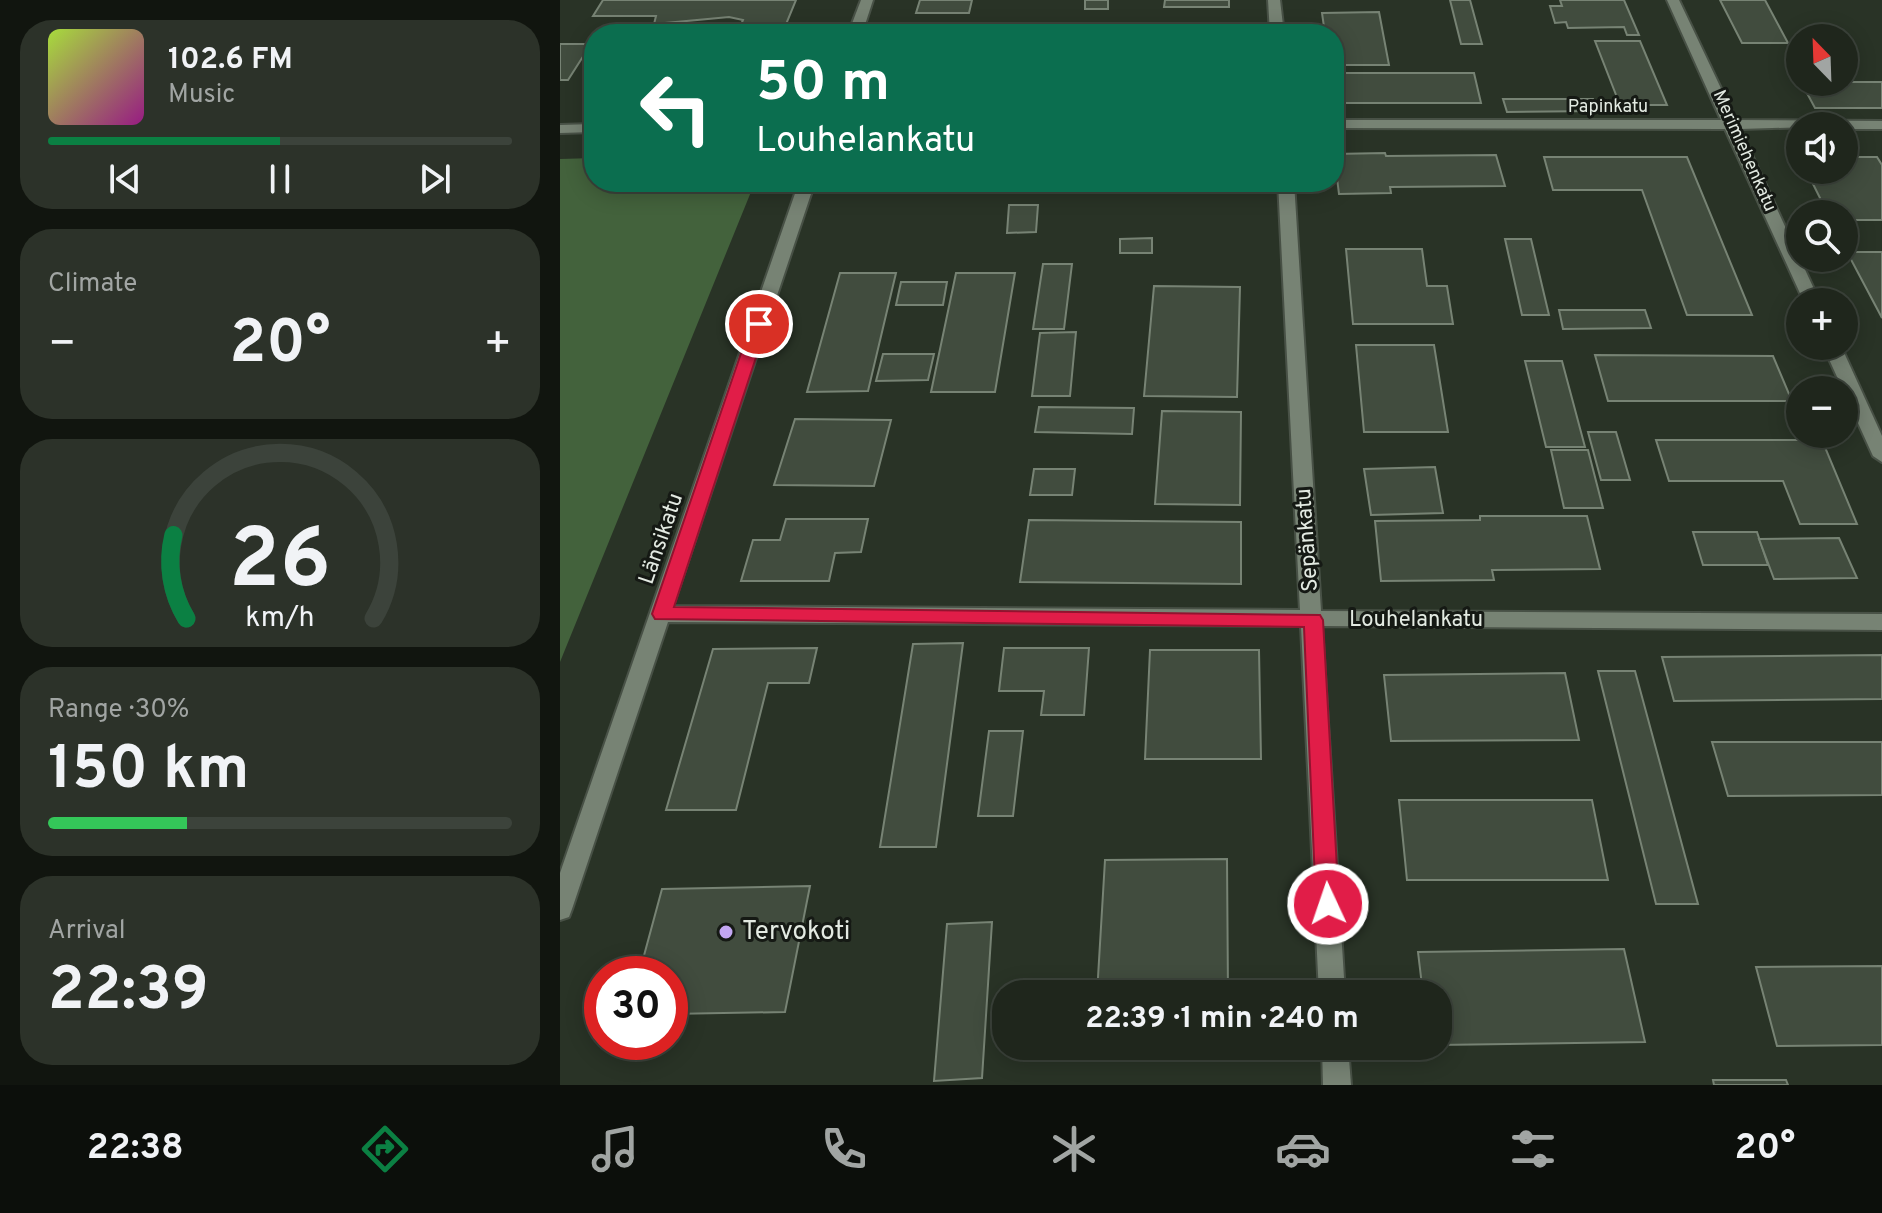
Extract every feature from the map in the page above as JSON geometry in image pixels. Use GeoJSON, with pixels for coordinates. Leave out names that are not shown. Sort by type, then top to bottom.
{"type":"FeatureCollection","features":[{"type":"Feature","properties":{"kind":"street"},"geometry":{"type":"LineString","coordinates":[[859,24],[867,0]]}},
{"type":"Feature","properties":{"kind":"street"},"geometry":{"type":"LineString","coordinates":[[1274,0],[1276,24]]}},
{"type":"Feature","properties":{"kind":"street","name":"Merimiehenkatu"},"geometry":{"type":"LineString","coordinates":[[1673,0],[1806,288]]}},
{"type":"Feature","properties":{"kind":"street","name":"Papinkatu"},"geometry":{"type":"LineString","coordinates":[[1344,124],[1882,125]]}},
{"type":"Feature","properties":{"kind":"street"},"geometry":{"type":"LineString","coordinates":[[560,129],[584,128]]}},
{"type":"Feature","properties":{"kind":"street","name":"Länsikatu"},"geometry":{"type":"LineString","coordinates":[[560,909],[804,192]]}},
{"type":"Feature","properties":{"kind":"street","name":"Sepänkatu"},"geometry":{"type":"LineString","coordinates":[[1287,192],[1331,980]]}},
{"type":"Feature","properties":{"kind":"street"},"geometry":{"type":"LineString","coordinates":[[1838,360],[1882,456]]}},
{"type":"Feature","properties":{"kind":"street","name":"Louhelankatu"},"geometry":{"type":"LineString","coordinates":[[662,614],[1882,622]]}},
{"type":"Feature","properties":{"kind":"street"},"geometry":{"type":"LineString","coordinates":[[1336,1060],[1337,1085]]}},
{"type":"Feature","properties":{"kind":"green space"},"geometry":{"type":"Polygon","coordinates":[[[584,158],[584,192],[751,192],[560,662],[560,159],[584,158]]]}},
{"type":"Feature","properties":{"kind":"building"},"geometry":{"type":"Polygon","coordinates":[[[603,0],[796,0],[786,24],[741,24],[743,20],[729,17],[654,24],[656,16],[593,16],[603,0]]]}},
{"type":"Feature","properties":{"kind":"building"},"geometry":{"type":"Polygon","coordinates":[[[920,0],[972,0],[969,13],[916,13],[920,0]]]}},
{"type":"Feature","properties":{"kind":"building"},"geometry":{"type":"Polygon","coordinates":[[[1085,0],[1108,0],[1108,9],[1085,9],[1085,0]]]}},
{"type":"Feature","properties":{"kind":"building"},"geometry":{"type":"Polygon","coordinates":[[[1165,0],[1229,0],[1229,7],[1164,7],[1165,0]]]}},
{"type":"Feature","properties":{"kind":"building"},"geometry":{"type":"Polygon","coordinates":[[[1450,0],[1470,0],[1482,44],[1461,44],[1450,0]]]}},
{"type":"Feature","properties":{"kind":"building"},"geometry":{"type":"Polygon","coordinates":[[[1560,0],[1624,0],[1639,35],[1627,35],[1624,27],[1568,28],[1566,22],[1555,23],[1550,6],[1562,6],[1560,0]]]}},
{"type":"Feature","properties":{"kind":"building"},"geometry":{"type":"Polygon","coordinates":[[[1720,0],[1765,0],[1786,43],[1742,43],[1720,0]]]}},
{"type":"Feature","properties":{"kind":"building"},"geometry":{"type":"Polygon","coordinates":[[[1379,12],[1389,65],[1344,65],[1344,24],[1324,24],[1322,13],[1379,12]]]}},
{"type":"Feature","properties":{"kind":"building"},"geometry":{"type":"Polygon","coordinates":[[[1595,41],[1640,41],[1667,105],[1620,105],[1595,41]]]}},
{"type":"Feature","properties":{"kind":"building"},"geometry":{"type":"Polygon","coordinates":[[[560,44],[584,44],[584,55],[568,80],[560,80],[560,44]]]}},
{"type":"Feature","properties":{"kind":"building"},"geometry":{"type":"Polygon","coordinates":[[[1344,73],[1474,73],[1481,103],[1344,103],[1344,73]]]}},
{"type":"Feature","properties":{"kind":"building"},"geometry":{"type":"Polygon","coordinates":[[[1858,82],[1882,82],[1882,108],[1815,108],[1809,96],[1858,96],[1858,82]]]}},
{"type":"Feature","properties":{"kind":"building"},"geometry":{"type":"Polygon","coordinates":[[[1503,99],[1593,99],[1597,111],[1507,112],[1503,99]]]}},
{"type":"Feature","properties":{"kind":"building"},"geometry":{"type":"Polygon","coordinates":[[[1344,154],[1496,155],[1505,186],[1390,187],[1391,193],[1339,194],[1344,192],[1344,154]]]}},
{"type":"Feature","properties":{"kind":"building"},"geometry":{"type":"Polygon","coordinates":[[[1544,157],[1687,157],[1752,315],[1687,315],[1642,190],[1553,190],[1544,157]]]}},
{"type":"Feature","properties":{"kind":"building"},"geometry":{"type":"Polygon","coordinates":[[[1858,157],[1877,157],[1882,165],[1882,220],[1858,220],[1858,200],[1821,200],[1813,184],[1858,184],[1858,157]]]}},
{"type":"Feature","properties":{"kind":"building"},"geometry":{"type":"Polygon","coordinates":[[[1009,205],[1038,205],[1036,232],[1007,233],[1009,205]]]}},
{"type":"Feature","properties":{"kind":"building"},"geometry":{"type":"Polygon","coordinates":[[[1152,238],[1152,253],[1120,253],[1120,239],[1152,238]]]}},
{"type":"Feature","properties":{"kind":"building"},"geometry":{"type":"Polygon","coordinates":[[[1505,239],[1531,239],[1549,315],[1522,315],[1505,239]]]}},
{"type":"Feature","properties":{"kind":"building"},"geometry":{"type":"Polygon","coordinates":[[[1346,249],[1422,249],[1427,286],[1447,286],[1453,324],[1353,324],[1346,249]]]}},
{"type":"Feature","properties":{"kind":"building"},"geometry":{"type":"Polygon","coordinates":[[[1858,252],[1882,252],[1882,318],[1858,272],[1858,252]]]}},
{"type":"Feature","properties":{"kind":"building"},"geometry":{"type":"Polygon","coordinates":[[[1043,264],[1072,264],[1064,329],[1033,329],[1043,264]]]}},
{"type":"Feature","properties":{"kind":"building"},"geometry":{"type":"Polygon","coordinates":[[[840,273],[896,273],[868,391],[807,392],[840,273]]]}},
{"type":"Feature","properties":{"kind":"building"},"geometry":{"type":"Polygon","coordinates":[[[956,273],[1015,273],[995,392],[931,392],[956,273]]]}},
{"type":"Feature","properties":{"kind":"building"},"geometry":{"type":"Polygon","coordinates":[[[901,282],[947,282],[943,305],[896,305],[901,282]]]}},
{"type":"Feature","properties":{"kind":"building"},"geometry":{"type":"Polygon","coordinates":[[[1154,286],[1240,287],[1237,397],[1144,396],[1154,286]]]}},
{"type":"Feature","properties":{"kind":"building"},"geometry":{"type":"Polygon","coordinates":[[[1559,310],[1645,310],[1651,328],[1563,329],[1559,310]]]}},
{"type":"Feature","properties":{"kind":"building"},"geometry":{"type":"Polygon","coordinates":[[[1076,332],[1070,396],[1032,396],[1040,333],[1076,332]]]}},
{"type":"Feature","properties":{"kind":"building"},"geometry":{"type":"Polygon","coordinates":[[[1356,345],[1434,345],[1448,432],[1364,432],[1356,345]]]}},
{"type":"Feature","properties":{"kind":"building"},"geometry":{"type":"Polygon","coordinates":[[[883,354],[934,354],[928,380],[876,381],[883,354]]]}},
{"type":"Feature","properties":{"kind":"building"},"geometry":{"type":"Polygon","coordinates":[[[1595,355],[1773,356],[1786,387],[1786,401],[1608,401],[1595,355]]]}},
{"type":"Feature","properties":{"kind":"building"},"geometry":{"type":"Polygon","coordinates":[[[1525,361],[1562,361],[1585,447],[1546,447],[1525,361]]]}},
{"type":"Feature","properties":{"kind":"building"},"geometry":{"type":"Polygon","coordinates":[[[1039,407],[1134,408],[1132,434],[1035,432],[1039,407]]]}},
{"type":"Feature","properties":{"kind":"building"},"geometry":{"type":"Polygon","coordinates":[[[1162,411],[1241,412],[1240,505],[1155,504],[1162,411]]]}},
{"type":"Feature","properties":{"kind":"building"},"geometry":{"type":"Polygon","coordinates":[[[795,419],[891,420],[874,486],[774,485],[795,419]]]}},
{"type":"Feature","properties":{"kind":"building"},"geometry":{"type":"Polygon","coordinates":[[[1588,432],[1616,432],[1630,480],[1601,480],[1588,432]]]}},
{"type":"Feature","properties":{"kind":"building"},"geometry":{"type":"Polygon","coordinates":[[[1656,440],[1786,440],[1786,448],[1825,448],[1857,524],[1800,524],[1783,481],[1669,481],[1656,440]]]}},
{"type":"Feature","properties":{"kind":"building"},"geometry":{"type":"Polygon","coordinates":[[[1551,450],[1588,450],[1603,508],[1564,508],[1551,450]]]}},
{"type":"Feature","properties":{"kind":"building"},"geometry":{"type":"Polygon","coordinates":[[[1435,467],[1443,513],[1371,515],[1364,469],[1435,467]]]}},
{"type":"Feature","properties":{"kind":"building"},"geometry":{"type":"Polygon","coordinates":[[[1034,469],[1075,469],[1072,495],[1030,495],[1034,469]]]}},
{"type":"Feature","properties":{"kind":"building"},"geometry":{"type":"Polygon","coordinates":[[[1480,516],[1587,516],[1600,569],[1492,570],[1494,580],[1381,581],[1375,521],[1480,520],[1480,516]]]}},
{"type":"Feature","properties":{"kind":"building"},"geometry":{"type":"Polygon","coordinates":[[[786,519],[868,519],[861,552],[835,553],[829,581],[741,581],[753,540],[780,540],[786,519]]]}},
{"type":"Feature","properties":{"kind":"building"},"geometry":{"type":"Polygon","coordinates":[[[1029,520],[1241,522],[1241,584],[1020,582],[1029,520]]]}},
{"type":"Feature","properties":{"kind":"building"},"geometry":{"type":"Polygon","coordinates":[[[1693,532],[1757,532],[1768,565],[1703,565],[1693,532]]]}},
{"type":"Feature","properties":{"kind":"building"},"geometry":{"type":"Polygon","coordinates":[[[1839,538],[1857,578],[1774,579],[1759,539],[1839,538]]]}},
{"type":"Feature","properties":{"kind":"building"},"geometry":{"type":"Polygon","coordinates":[[[963,643],[936,847],[880,847],[913,644],[963,643]]]}},
{"type":"Feature","properties":{"kind":"building"},"geometry":{"type":"Polygon","coordinates":[[[817,648],[809,683],[768,683],[736,810],[666,810],[713,649],[817,648]]]}},
{"type":"Feature","properties":{"kind":"building"},"geometry":{"type":"Polygon","coordinates":[[[1004,648],[1089,648],[1084,715],[1041,715],[1044,691],[999,691],[1004,648]]]}},
{"type":"Feature","properties":{"kind":"building"},"geometry":{"type":"Polygon","coordinates":[[[1150,650],[1259,650],[1261,759],[1145,759],[1150,650]]]}},
{"type":"Feature","properties":{"kind":"building"},"geometry":{"type":"Polygon","coordinates":[[[1882,655],[1882,699],[1674,701],[1662,657],[1882,655]]]}},
{"type":"Feature","properties":{"kind":"building"},"geometry":{"type":"Polygon","coordinates":[[[1598,671],[1635,671],[1698,904],[1656,904],[1598,671]]]}},
{"type":"Feature","properties":{"kind":"building"},"geometry":{"type":"Polygon","coordinates":[[[1565,673],[1579,740],[1391,741],[1384,675],[1565,673]]]}},
{"type":"Feature","properties":{"kind":"building"},"geometry":{"type":"Polygon","coordinates":[[[989,731],[1023,731],[1013,816],[978,816],[989,731]]]}},
{"type":"Feature","properties":{"kind":"building"},"geometry":{"type":"Polygon","coordinates":[[[1712,742],[1882,742],[1882,795],[1728,796],[1712,742]]]}},
{"type":"Feature","properties":{"kind":"building"},"geometry":{"type":"Polygon","coordinates":[[[1399,800],[1592,800],[1608,880],[1407,880],[1399,800]]]}},
{"type":"Feature","properties":{"kind":"building"},"geometry":{"type":"Polygon","coordinates":[[[1227,859],[1228,980],[1098,980],[1105,860],[1227,859]]]}},
{"type":"Feature","properties":{"kind":"building","name":"Tervokoti"},"geometry":{"type":"Polygon","coordinates":[[[810,886],[785,1012],[688,1014],[688,956],[644,956],[662,889],[810,886]]]}},
{"type":"Feature","properties":{"kind":"building"},"geometry":{"type":"Polygon","coordinates":[[[992,922],[982,1078],[934,1081],[947,924],[992,922]]]}},
{"type":"Feature","properties":{"kind":"building"},"geometry":{"type":"Polygon","coordinates":[[[1624,949],[1645,1042],[1452,1045],[1452,980],[1421,980],[1418,952],[1624,949]]]}},
{"type":"Feature","properties":{"kind":"building"},"geometry":{"type":"Polygon","coordinates":[[[1882,966],[1882,1045],[1777,1046],[1756,967],[1882,966]]]}},
{"type":"Feature","properties":{"kind":"building"},"geometry":{"type":"Polygon","coordinates":[[[1713,1080],[1786,1080],[1788,1085],[1714,1085],[1713,1080]]]}},
{"type":"Feature","properties":{"kind":"place","name":"Tervokoti"},"geometry":{"type":"Point","coordinates":[726,932]}},
{"type":"Feature","properties":{"kind":"route"},"geometry":{"type":"LineString","coordinates":[[759,324],[662,614],[1313,620],[1328,904]]}}]}
